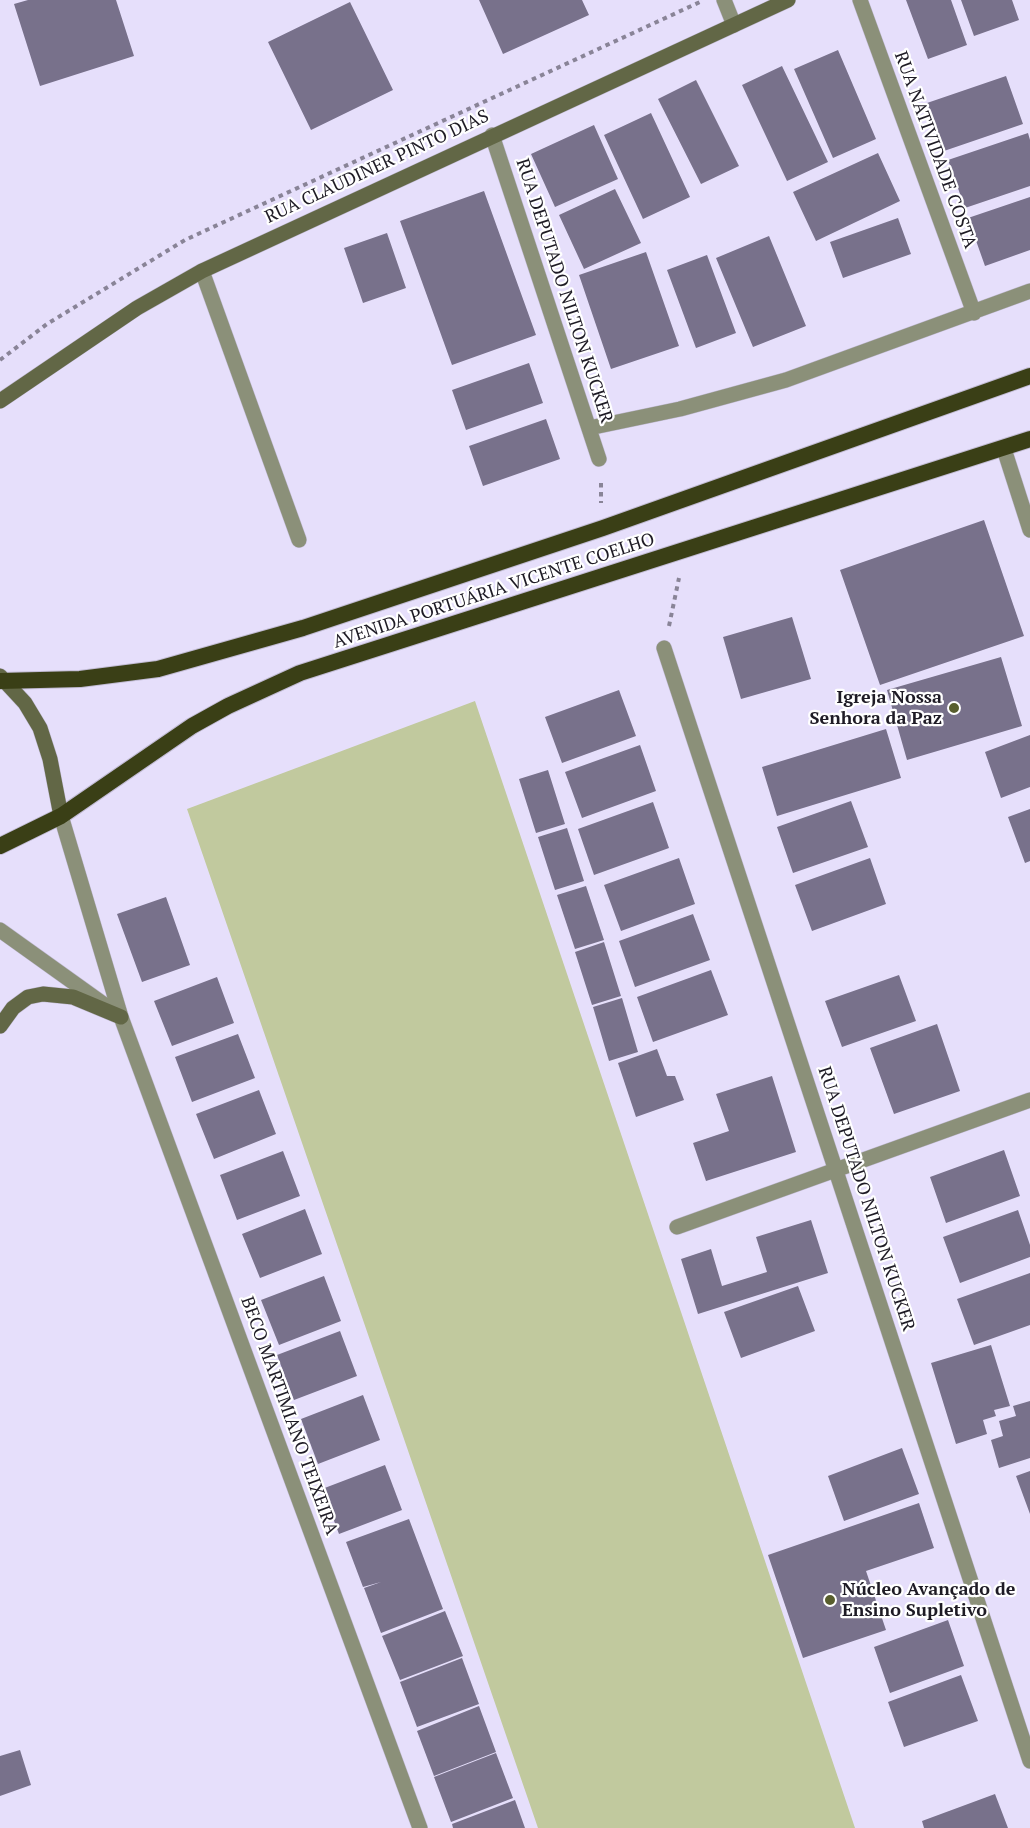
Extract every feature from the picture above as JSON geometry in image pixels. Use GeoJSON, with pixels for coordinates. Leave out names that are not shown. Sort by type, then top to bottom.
{"type":"FeatureCollection","features":[{"type":"Feature","properties":{"kind":"highway","name":"AVENIDA PORTUÁRIA VICENTE COELHO"},"geometry":{"type":"LineString","coordinates":[[2,681],[81,679],[158,669],[303,628],[603,528],[1030,376]]}},
{"type":"Feature","properties":{"kind":"highway","name":"AVENIDA PORTUÁRIA VICENTE COELHO"},"geometry":{"type":"LineString","coordinates":[[0,846],[61,816],[192,726],[228,706],[300,673],[1030,439]]}},
{"type":"Feature","properties":{"kind":"main road","name":"RUA CLAUDINER PINTO DIAS"},"geometry":{"type":"LineString","coordinates":[[0,401],[107,327],[202,271],[788,0]]}},
{"type":"Feature","properties":{"kind":"main road"},"geometry":{"type":"LineString","coordinates":[[2,681],[25,703],[39,728],[50,759],[61,816]]}},
{"type":"Feature","properties":{"kind":"main road"},"geometry":{"type":"LineString","coordinates":[[0,1026],[13,1008],[28,997],[43,994],[73,996],[121,1017]]}},
{"type":"Feature","properties":{"kind":"street"},"geometry":{"type":"LineString","coordinates":[[724,0],[734,25]]}},
{"type":"Feature","properties":{"kind":"street","name":"RUA NATIVIDADE COSTA"},"geometry":{"type":"LineString","coordinates":[[860,0],[974,313]]}},
{"type":"Feature","properties":{"kind":"street","name":"RUA DEPUTADO NILTON KUCKER"},"geometry":{"type":"LineString","coordinates":[[492,135],[599,459]]}},
{"type":"Feature","properties":{"kind":"street"},"geometry":{"type":"LineString","coordinates":[[202,271],[299,540]]}},
{"type":"Feature","properties":{"kind":"street"},"geometry":{"type":"LineString","coordinates":[[589,428],[680,409],[786,380],[1030,291]]}},
{"type":"Feature","properties":{"kind":"street"},"geometry":{"type":"LineString","coordinates":[[1004,449],[1030,530]]}},
{"type":"Feature","properties":{"kind":"street","name":"RUA DEPUTADO NILTON KUCKER"},"geometry":{"type":"LineString","coordinates":[[664,648],[1030,1761]]}},
{"type":"Feature","properties":{"kind":"street","name":"BECO MARTIMIANO TEIXEIRA"},"geometry":{"type":"LineString","coordinates":[[61,816],[121,1017],[420,1828]]}},
{"type":"Feature","properties":{"kind":"street"},"geometry":{"type":"LineString","coordinates":[[0,930],[121,1017]]}},
{"type":"Feature","properties":{"kind":"street"},"geometry":{"type":"LineString","coordinates":[[677,1227],[1030,1100]]}},
{"type":"Feature","properties":{"kind":"path"},"geometry":{"type":"LineString","coordinates":[[0,360],[56,318],[185,240],[704,0]]}},
{"type":"Feature","properties":{"kind":"path"},"geometry":{"type":"LineString","coordinates":[[599,459],[603,528]]}},
{"type":"Feature","properties":{"kind":"path"},"geometry":{"type":"LineString","coordinates":[[664,648],[685,550]]}},
{"type":"Feature","properties":{"kind":"green space"},"geometry":{"type":"Polygon","coordinates":[[[475,701],[855,1828],[538,1828],[187,809],[475,701]]]}},
{"type":"Feature","properties":{"kind":"building"},"geometry":{"type":"Polygon","coordinates":[[[28,0],[116,0],[134,56],[40,86],[14,4],[28,0]]]}},
{"type":"Feature","properties":{"kind":"building"},"geometry":{"type":"Polygon","coordinates":[[[479,0],[582,0],[589,15],[503,54],[479,0]]]}},
{"type":"Feature","properties":{"kind":"building"},"geometry":{"type":"Polygon","coordinates":[[[906,0],[951,0],[967,45],[928,59],[906,0]]]}},
{"type":"Feature","properties":{"kind":"building"},"geometry":{"type":"Polygon","coordinates":[[[961,0],[1012,0],[1019,20],[974,36],[961,0]]]}},
{"type":"Feature","properties":{"kind":"building"},"geometry":{"type":"Polygon","coordinates":[[[350,2],[393,90],[311,130],[268,42],[350,2]]]}},
{"type":"Feature","properties":{"kind":"building"},"geometry":{"type":"Polygon","coordinates":[[[838,50],[876,139],[833,158],[794,69],[838,50]]]}},
{"type":"Feature","properties":{"kind":"building"},"geometry":{"type":"Polygon","coordinates":[[[782,66],[828,162],[787,181],[742,85],[782,66]]]}},
{"type":"Feature","properties":{"kind":"building"},"geometry":{"type":"Polygon","coordinates":[[[1006,76],[1023,124],[944,151],[927,103],[1006,76]]]}},
{"type":"Feature","properties":{"kind":"building"},"geometry":{"type":"Polygon","coordinates":[[[696,80],[739,166],[701,184],[658,99],[696,80]]]}},
{"type":"Feature","properties":{"kind":"building"},"geometry":{"type":"Polygon","coordinates":[[[651,113],[690,197],[643,219],[604,135],[651,113]]]}},
{"type":"Feature","properties":{"kind":"building"},"geometry":{"type":"Polygon","coordinates":[[[594,125],[618,179],[555,207],[531,154],[594,125]]]}},
{"type":"Feature","properties":{"kind":"building"},"geometry":{"type":"Polygon","coordinates":[[[1028,133],[1030,186],[965,208],[948,160],[1028,133]]]}},
{"type":"Feature","properties":{"kind":"building"},"geometry":{"type":"Polygon","coordinates":[[[878,153],[900,201],[816,241],[793,192],[878,153]]]}},
{"type":"Feature","properties":{"kind":"building"},"geometry":{"type":"Polygon","coordinates":[[[615,189],[641,243],[584,269],[559,215],[615,189]]]}},
{"type":"Feature","properties":{"kind":"building"},"geometry":{"type":"Polygon","coordinates":[[[484,191],[536,335],[452,365],[400,221],[484,191]]]}},
{"type":"Feature","properties":{"kind":"building"},"geometry":{"type":"Polygon","coordinates":[[[1030,197],[1030,250],[985,266],[968,218],[1030,197]]]}},
{"type":"Feature","properties":{"kind":"building"},"geometry":{"type":"Polygon","coordinates":[[[898,218],[911,254],[843,278],[830,242],[898,218]]]}},
{"type":"Feature","properties":{"kind":"building"},"geometry":{"type":"Polygon","coordinates":[[[387,233],[406,288],[363,303],[344,248],[387,233]]]}},
{"type":"Feature","properties":{"kind":"building"},"geometry":{"type":"Polygon","coordinates":[[[769,236],[806,326],[753,347],[716,258],[769,236]]]}},
{"type":"Feature","properties":{"kind":"building"},"geometry":{"type":"Polygon","coordinates":[[[646,252],[679,346],[611,369],[579,275],[646,252]]]}},
{"type":"Feature","properties":{"kind":"building"},"geometry":{"type":"Polygon","coordinates":[[[707,255],[736,333],[696,348],[667,270],[707,255]]]}},
{"type":"Feature","properties":{"kind":"building"},"geometry":{"type":"Polygon","coordinates":[[[529,363],[543,403],[466,430],[452,390],[529,363]]]}},
{"type":"Feature","properties":{"kind":"building"},"geometry":{"type":"Polygon","coordinates":[[[546,419],[560,459],[483,486],[469,446],[546,419]]]}},
{"type":"Feature","properties":{"kind":"building"},"geometry":{"type":"Polygon","coordinates":[[[984,520],[1024,636],[880,685],[840,570],[984,520]]]}},
{"type":"Feature","properties":{"kind":"building"},"geometry":{"type":"Polygon","coordinates":[[[792,617],[811,679],[741,699],[723,637],[792,617]]]}},
{"type":"Feature","properties":{"kind":"building","name":"Igreja Nossa Senhora da Paz"},"geometry":{"type":"Polygon","coordinates":[[[1001,657],[1022,726],[907,760],[887,690],[1001,657]]]}},
{"type":"Feature","properties":{"kind":"building"},"geometry":{"type":"Polygon","coordinates":[[[619,690],[636,736],[562,763],[545,717],[619,690]]]}},
{"type":"Feature","properties":{"kind":"building"},"geometry":{"type":"Polygon","coordinates":[[[886,729],[901,778],[777,816],[762,767],[886,729]]]}},
{"type":"Feature","properties":{"kind":"building"},"geometry":{"type":"Polygon","coordinates":[[[1030,735],[1030,787],[1001,798],[985,752],[1030,735]]]}},
{"type":"Feature","properties":{"kind":"building"},"geometry":{"type":"Polygon","coordinates":[[[640,745],[656,791],[582,818],[565,772],[640,745]]]}},
{"type":"Feature","properties":{"kind":"building"},"geometry":{"type":"Polygon","coordinates":[[[548,770],[565,824],[536,833],[519,779],[548,770]]]}},
{"type":"Feature","properties":{"kind":"building"},"geometry":{"type":"Polygon","coordinates":[[[851,801],[868,847],[793,873],[777,827],[851,801]]]}},
{"type":"Feature","properties":{"kind":"building"},"geometry":{"type":"Polygon","coordinates":[[[653,802],[669,848],[594,875],[578,829],[653,802]]]}},
{"type":"Feature","properties":{"kind":"building"},"geometry":{"type":"Polygon","coordinates":[[[1030,809],[1030,861],[1025,863],[1008,817],[1030,809]]]}},
{"type":"Feature","properties":{"kind":"building"},"geometry":{"type":"Polygon","coordinates":[[[567,828],[584,881],[555,890],[538,837],[567,828]]]}},
{"type":"Feature","properties":{"kind":"building"},"geometry":{"type":"Polygon","coordinates":[[[679,858],[695,904],[621,931],[604,885],[679,858]]]}},
{"type":"Feature","properties":{"kind":"building"},"geometry":{"type":"Polygon","coordinates":[[[870,858],[886,904],[812,931],[795,885],[870,858]]]}},
{"type":"Feature","properties":{"kind":"building"},"geometry":{"type":"Polygon","coordinates":[[[586,886],[604,940],[575,949],[557,895],[586,886]]]}},
{"type":"Feature","properties":{"kind":"building"},"geometry":{"type":"Polygon","coordinates":[[[166,897],[190,965],[142,982],[117,914],[166,897]]]}},
{"type":"Feature","properties":{"kind":"building"},"geometry":{"type":"Polygon","coordinates":[[[693,914],[710,960],[635,987],[619,941],[693,914]]]}},
{"type":"Feature","properties":{"kind":"building"},"geometry":{"type":"Polygon","coordinates":[[[604,942],[621,996],[592,1005],[575,952],[604,942]]]}},
{"type":"Feature","properties":{"kind":"building"},"geometry":{"type":"Polygon","coordinates":[[[711,970],[728,1015],[653,1042],[637,997],[711,970]]]}},
{"type":"Feature","properties":{"kind":"building"},"geometry":{"type":"Polygon","coordinates":[[[899,975],[916,1021],[842,1047],[825,1001],[899,975]]]}},
{"type":"Feature","properties":{"kind":"building"},"geometry":{"type":"Polygon","coordinates":[[[217,977],[234,1023],[172,1046],[154,1001],[217,977]]]}},
{"type":"Feature","properties":{"kind":"building"},"geometry":{"type":"Polygon","coordinates":[[[622,998],[638,1052],[609,1061],[593,1007],[622,998]]]}},
{"type":"Feature","properties":{"kind":"building"},"geometry":{"type":"Polygon","coordinates":[[[937,1024],[960,1091],[894,1114],[870,1048],[937,1024]]]}},
{"type":"Feature","properties":{"kind":"building"},"geometry":{"type":"Polygon","coordinates":[[[238,1034],[255,1078],[192,1102],[175,1057],[238,1034]]]}},
{"type":"Feature","properties":{"kind":"building"},"geometry":{"type":"Polygon","coordinates":[[[657,1049],[667,1076],[675,1076],[684,1100],[636,1117],[618,1063],[657,1049]]]}},
{"type":"Feature","properties":{"kind":"building"},"geometry":{"type":"Polygon","coordinates":[[[772,1076],[796,1152],[706,1181],[693,1143],[729,1131],[716,1094],[772,1076]]]}},
{"type":"Feature","properties":{"kind":"building"},"geometry":{"type":"Polygon","coordinates":[[[259,1090],[276,1134],[214,1159],[196,1114],[259,1090]]]}},
{"type":"Feature","properties":{"kind":"building"},"geometry":{"type":"Polygon","coordinates":[[[1004,1150],[1020,1196],[946,1223],[930,1177],[1004,1150]]]}},
{"type":"Feature","properties":{"kind":"building"},"geometry":{"type":"Polygon","coordinates":[[[283,1151],[300,1196],[237,1220],[220,1175],[283,1151]]]}},
{"type":"Feature","properties":{"kind":"building"},"geometry":{"type":"Polygon","coordinates":[[[305,1209],[322,1254],[260,1278],[242,1234],[305,1209]]]}},
{"type":"Feature","properties":{"kind":"building"},"geometry":{"type":"Polygon","coordinates":[[[1018,1210],[1030,1245],[1030,1257],[960,1283],[943,1237],[1018,1210]]]}},
{"type":"Feature","properties":{"kind":"building"},"geometry":{"type":"Polygon","coordinates":[[[811,1220],[828,1273],[698,1314],[681,1259],[711,1249],[722,1286],[767,1272],[756,1237],[811,1220]]]}},
{"type":"Feature","properties":{"kind":"building"},"geometry":{"type":"Polygon","coordinates":[[[1030,1273],[1030,1325],[974,1345],[957,1299],[1030,1273]]]}},
{"type":"Feature","properties":{"kind":"building"},"geometry":{"type":"Polygon","coordinates":[[[324,1276],[341,1321],[279,1345],[261,1300],[324,1276]]]}},
{"type":"Feature","properties":{"kind":"building"},"geometry":{"type":"Polygon","coordinates":[[[798,1286],[815,1331],[741,1358],[724,1312],[798,1286]]]}},
{"type":"Feature","properties":{"kind":"building"},"geometry":{"type":"Polygon","coordinates":[[[340,1331],[357,1376],[294,1400],[277,1355],[340,1331]]]}},
{"type":"Feature","properties":{"kind":"building"},"geometry":{"type":"Polygon","coordinates":[[[991,1345],[1010,1406],[994,1410],[996,1416],[983,1420],[987,1434],[956,1444],[931,1363],[991,1345]]]}},
{"type":"Feature","properties":{"kind":"building"},"geometry":{"type":"Polygon","coordinates":[[[363,1395],[380,1440],[318,1464],[301,1419],[363,1395]]]}},
{"type":"Feature","properties":{"kind":"building"},"geometry":{"type":"Polygon","coordinates":[[[1030,1401],[1030,1458],[999,1468],[991,1440],[1003,1436],[999,1421],[1016,1416],[1013,1406],[1030,1401]]]}},
{"type":"Feature","properties":{"kind":"building"},"geometry":{"type":"Polygon","coordinates":[[[902,1448],[919,1494],[844,1521],[828,1476],[902,1448]]]}},
{"type":"Feature","properties":{"kind":"building"},"geometry":{"type":"Polygon","coordinates":[[[385,1465],[402,1510],[339,1534],[322,1489],[385,1465]]]}},
{"type":"Feature","properties":{"kind":"building"},"geometry":{"type":"Polygon","coordinates":[[[1030,1471],[1030,1514],[1016,1476],[1030,1471]]]}},
{"type":"Feature","properties":{"kind":"building","name":"Núcleo Avançado de Ensino Supletivo"},"geometry":{"type":"Polygon","coordinates":[[[919,1503],[934,1548],[866,1571],[886,1630],[803,1658],[768,1555],[919,1503]]]}},
{"type":"Feature","properties":{"kind":"building"},"geometry":{"type":"Polygon","coordinates":[[[409,1519],[443,1609],[381,1633],[364,1588],[381,1582],[363,1587],[346,1542],[409,1519]]]}},
{"type":"Feature","properties":{"kind":"building"},"geometry":{"type":"Polygon","coordinates":[[[445,1611],[463,1656],[400,1680],[382,1636],[445,1611]]]}},
{"type":"Feature","properties":{"kind":"building"},"geometry":{"type":"Polygon","coordinates":[[[948,1620],[964,1666],[890,1693],[874,1647],[948,1620]]]}},
{"type":"Feature","properties":{"kind":"building"},"geometry":{"type":"Polygon","coordinates":[[[462,1658],[479,1704],[417,1727],[400,1682],[462,1658]]]}},
{"type":"Feature","properties":{"kind":"building"},"geometry":{"type":"Polygon","coordinates":[[[961,1675],[978,1721],[904,1747],[888,1702],[961,1675]]]}},
{"type":"Feature","properties":{"kind":"building"},"geometry":{"type":"Polygon","coordinates":[[[479,1706],[496,1752],[434,1776],[417,1731],[479,1706]]]}},
{"type":"Feature","properties":{"kind":"building"},"geometry":{"type":"Polygon","coordinates":[[[20,1750],[31,1785],[0,1796],[0,1756],[20,1750]]]}},
{"type":"Feature","properties":{"kind":"building"},"geometry":{"type":"Polygon","coordinates":[[[496,1753],[513,1798],[451,1822],[434,1777],[496,1753]]]}},
{"type":"Feature","properties":{"kind":"building"},"geometry":{"type":"Polygon","coordinates":[[[995,1794],[1008,1828],[924,1828],[922,1821],[995,1794]]]}},
{"type":"Feature","properties":{"kind":"building"},"geometry":{"type":"Polygon","coordinates":[[[515,1800],[525,1828],[453,1828],[452,1824],[515,1800]]]}},
{"type":"Feature","properties":{"kind":"place","name":"Igreja Nossa Senhora da Paz"},"geometry":{"type":"Point","coordinates":[954,708]}},
{"type":"Feature","properties":{"kind":"place","name":"Núcleo Avançado de Ensino Supletivo"},"geometry":{"type":"Point","coordinates":[830,1600]}}]}
